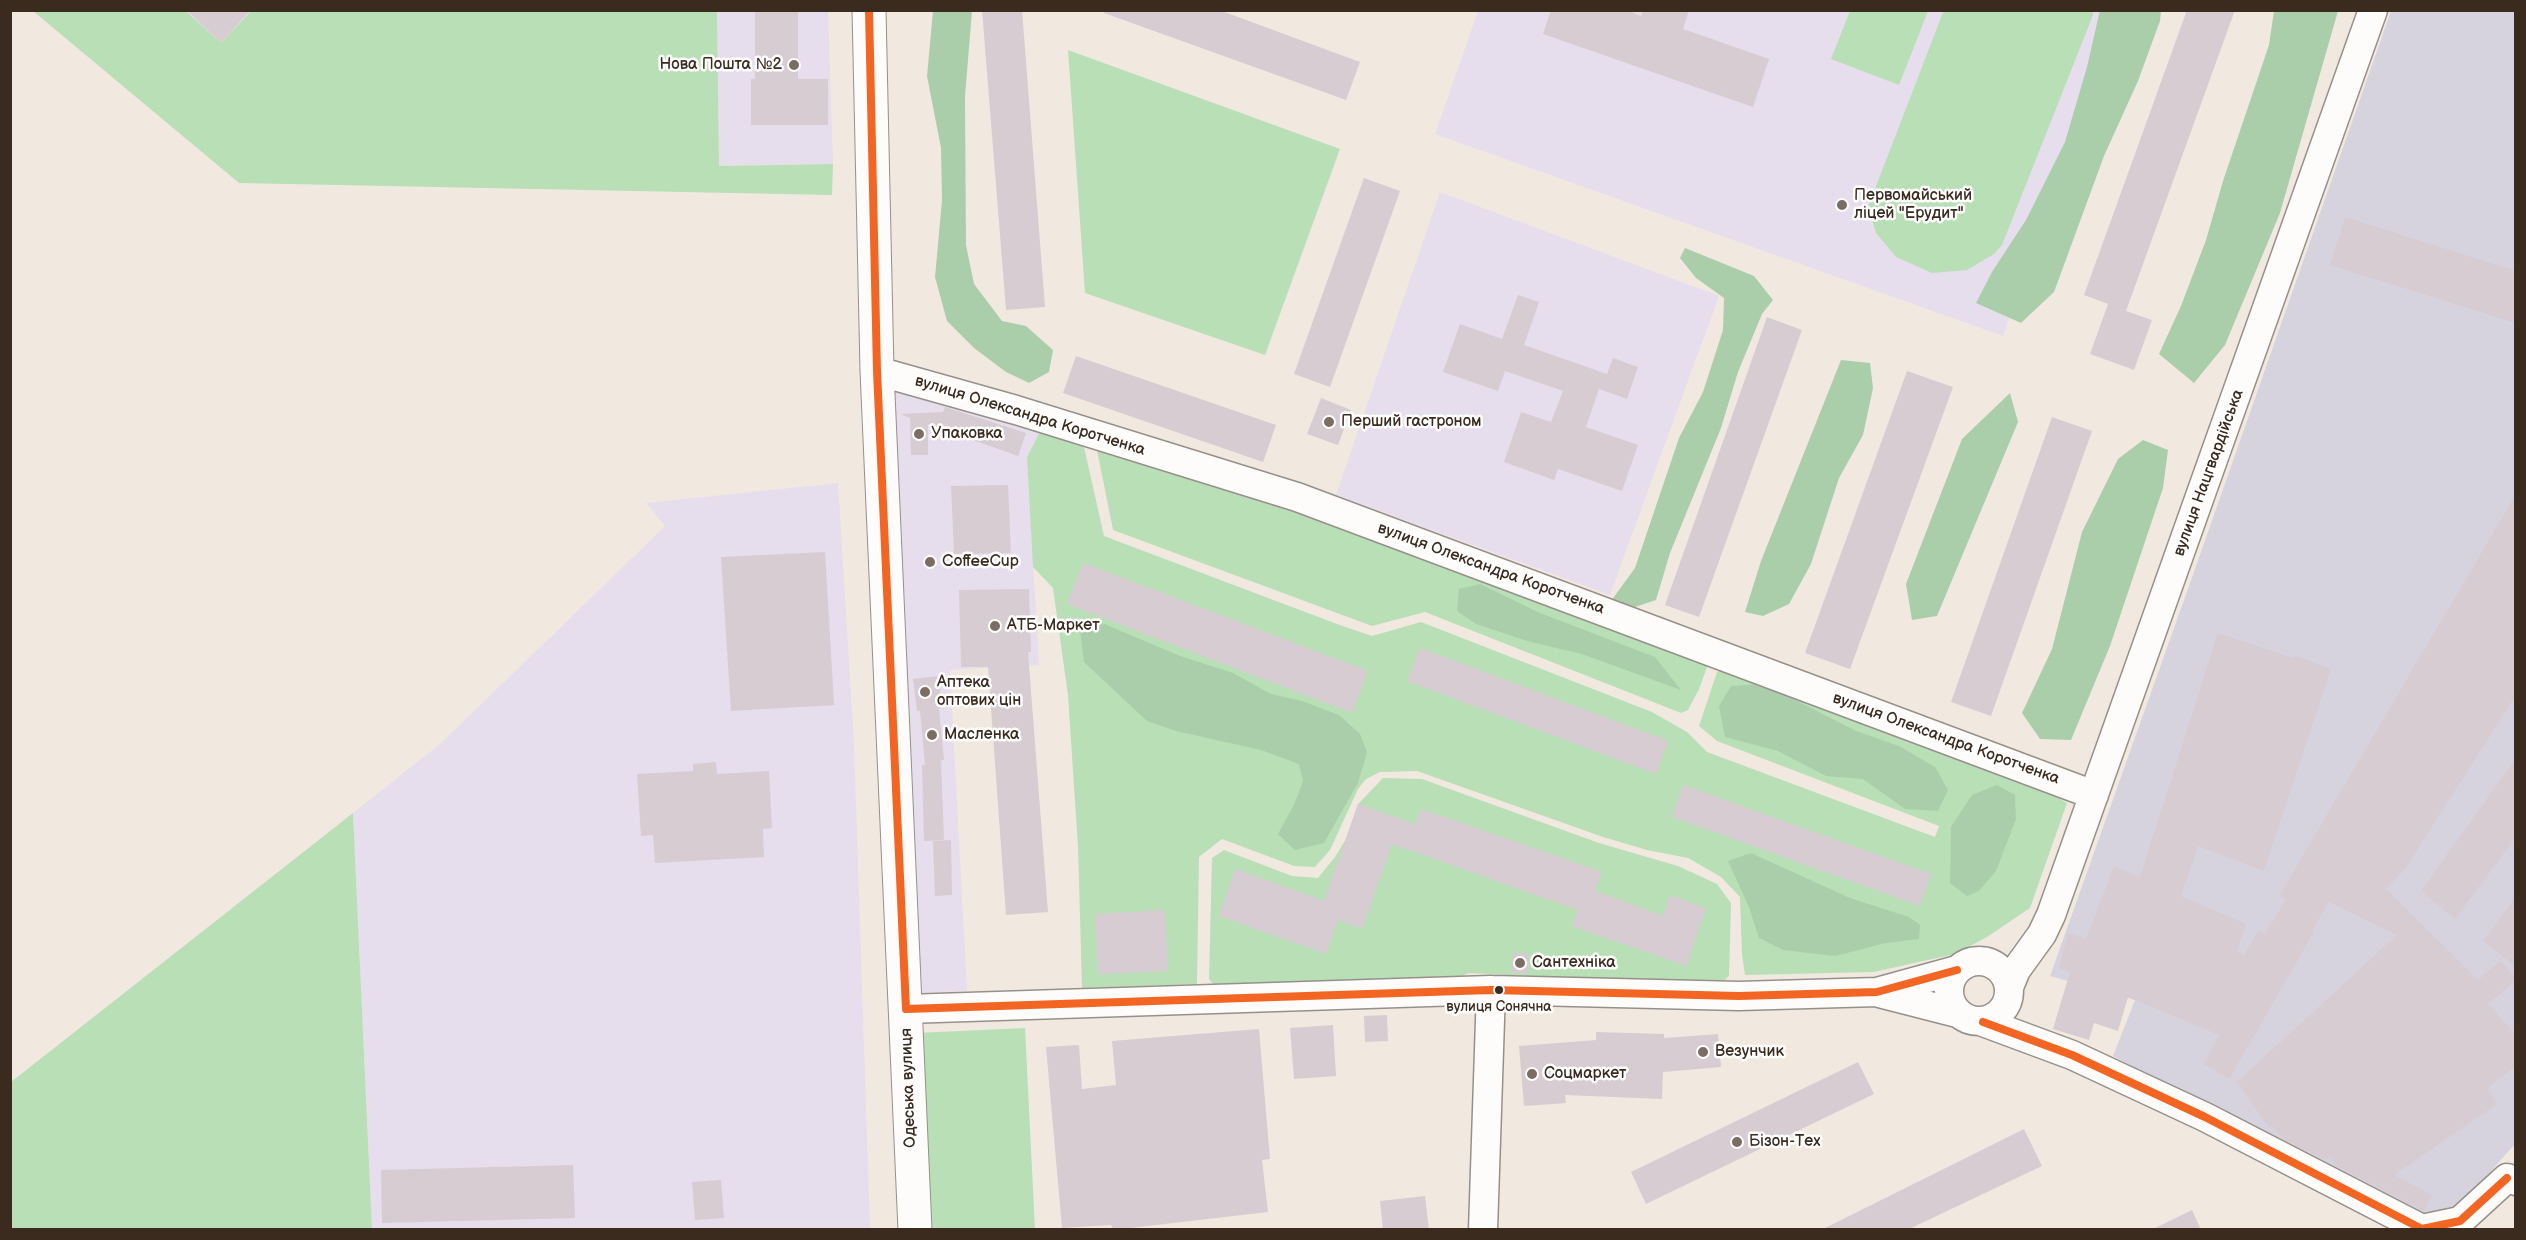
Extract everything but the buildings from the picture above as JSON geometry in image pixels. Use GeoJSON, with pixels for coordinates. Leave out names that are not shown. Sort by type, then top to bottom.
{"type":"FeatureCollection","features":[{"type":"Feature","properties":{"kind":"main road","name":"Одеська вулиця"},"geometry":{"type":"LineString","coordinates":[[869,10],[877,371],[915,1230]]}},
{"type":"Feature","properties":{"kind":"street","name":"вулиця Нацгвардійська"},"geometry":{"type":"LineString","coordinates":[[2009,992],[2025,956],[2042,934],[2051,915],[2373,10]]}},
{"type":"Feature","properties":{"kind":"street","name":"вулиця Олександра Коротченка"},"geometry":{"type":"LineString","coordinates":[[877,371],[1016,410],[1297,497],[2094,795]]}},
{"type":"Feature","properties":{"kind":"street"},"geometry":{"type":"LineString","coordinates":[[906,1010],[1491,990],[1739,996],[1877,992],[1966,965],[2018,946],[2042,934]]}},
{"type":"Feature","properties":{"kind":"street"},"geometry":{"type":"LineString","coordinates":[[1957,1013],[1951,1005],[1948,987],[1966,965],[1993,964],[2006,978],[2009,992],[2047,1035],[2072,1055]]}},
{"type":"Feature","properties":{"kind":"street"},"geometry":{"type":"LineString","coordinates":[[1483,1230],[1491,990]]}},
{"type":"Feature","properties":{"kind":"street"},"geometry":{"type":"LineString","coordinates":[[1877,992],[1957,1013],[1974,1022],[1983,1022],[2000,1013],[2009,992]]}},
{"type":"Feature","properties":{"kind":"street"},"geometry":{"type":"LineString","coordinates":[[1983,1022],[2072,1055],[2205,1117],[2422,1229],[2460,1221],[2507,1178],[2516,1181]]}},
{"type":"Feature","properties":{"kind":"shaded area"},"geometry":{"type":"Polygon","coordinates":[[[717,11],[828,11],[833,164],[719,166],[717,11]]]}},
{"type":"Feature","properties":{"kind":"shaded area","name":"Первомайський ліцей \"Ерудит\""},"geometry":{"type":"Polygon","coordinates":[[[1478,11],[2119,11],[2003,336],[1435,134],[1478,11]]]}},
{"type":"Feature","properties":{"kind":"shaded area"},"geometry":{"type":"Polygon","coordinates":[[[2391,11],[2515,11],[2515,1144],[2449,1218],[2428,1223],[2113,1056],[2135,1000],[2050,976],[2391,11]]]}},
{"type":"Feature","properties":{"kind":"shaded area"},"geometry":{"type":"Polygon","coordinates":[[[1440,192],[1719,296],[1610,595],[1336,495],[1440,192]]]}},
{"type":"Feature","properties":{"kind":"shaded area"},"geometry":{"type":"Polygon","coordinates":[[[894,382],[1043,426],[1027,457],[1039,665],[950,670],[967,991],[918,993],[894,382]]]}},
{"type":"Feature","properties":{"kind":"shaded area"},"geometry":{"type":"Polygon","coordinates":[[[838,483],[854,744],[870,1229],[372,1229],[353,813],[440,744],[665,526],[646,503],[838,483]]]}},
{"type":"Feature","properties":{"kind":"green space"},"geometry":{"type":"Polygon","coordinates":[[[1944,10],[2093,10],[2093,15],[2002,245],[1994,254],[1967,270],[1932,273],[1896,257],[1876,233],[1868,207],[1944,10]]]}},
{"type":"Feature","properties":{"kind":"green space"},"geometry":{"type":"Polygon","coordinates":[[[2100,10],[2161,11],[2160,21],[2138,81],[2104,156],[2054,292],[2021,323],[1976,303],[1992,272],[2026,220],[2065,142],[2087,67],[2100,10]]]}},
{"type":"Feature","properties":{"kind":"green space"},"geometry":{"type":"Polygon","coordinates":[[[33,11],[186,11],[221,43],[251,11],[717,11],[719,166],[833,164],[832,195],[239,183],[33,11]]]}},
{"type":"Feature","properties":{"kind":"green space"},"geometry":{"type":"Polygon","coordinates":[[[933,11],[972,11],[965,96],[966,245],[974,284],[1002,321],[1026,326],[1053,350],[1049,372],[1029,383],[1006,372],[974,348],[947,321],[935,277],[942,200],[941,148],[927,76],[933,11]]]}},
{"type":"Feature","properties":{"kind":"green space"},"geometry":{"type":"Polygon","coordinates":[[[1850,11],[1928,11],[1899,85],[1831,59],[1850,11]]]}},
{"type":"Feature","properties":{"kind":"green space"},"geometry":{"type":"Polygon","coordinates":[[[2274,11],[2338,11],[2280,213],[2225,345],[2194,383],[2159,354],[2181,306],[2206,240],[2223,181],[2269,45],[2274,11]]]}},
{"type":"Feature","properties":{"kind":"green space"},"geometry":{"type":"Polygon","coordinates":[[[1068,50],[1340,149],[1265,355],[1085,293],[1068,50]]]}},
{"type":"Feature","properties":{"kind":"green space"},"geometry":{"type":"Polygon","coordinates":[[[1685,248],[1754,276],[1773,300],[1762,314],[1738,372],[1721,428],[1670,553],[1656,600],[1635,607],[1611,601],[1635,568],[1679,438],[1703,392],[1723,330],[1724,298],[1696,278],[1680,258],[1685,248]]]}},
{"type":"Feature","properties":{"kind":"green space"},"geometry":{"type":"Polygon","coordinates":[[[1841,360],[1870,363],[1873,388],[1863,435],[1839,478],[1811,564],[1789,604],[1763,616],[1745,612],[1761,561],[1841,360]]]}},
{"type":"Feature","properties":{"kind":"green space"},"geometry":{"type":"Polygon","coordinates":[[[2010,393],[2018,422],[1937,616],[1912,620],[1906,584],[1962,439],[2010,393]]]}},
{"type":"Feature","properties":{"kind":"green space"},"geometry":{"type":"Polygon","coordinates":[[[1043,426],[1082,438],[1104,536],[1337,624],[1372,636],[1421,622],[1652,712],[1687,732],[1707,752],[1935,837],[1939,826],[1717,741],[1699,726],[1717,672],[1729,667],[2040,787],[2067,803],[2030,908],[1987,937],[1955,954],[1874,972],[1745,975],[1740,897],[1721,877],[1688,858],[1647,850],[1603,837],[1417,771],[1380,772],[1366,779],[1358,789],[1330,850],[1315,867],[1294,866],[1222,839],[1199,857],[1197,984],[1082,988],[1078,847],[1068,695],[1053,588],[1033,567],[1027,457],[1043,426]]]}},
{"type":"Feature","properties":{"kind":"green space"},"geometry":{"type":"Polygon","coordinates":[[[2143,440],[2168,450],[2163,488],[2110,646],[2071,740],[2040,739],[2022,713],[2052,649],[2082,532],[2118,459],[2143,440]]]}},
{"type":"Feature","properties":{"kind":"green space"},"geometry":{"type":"Polygon","coordinates":[[[1103,443],[1279,497],[1702,659],[1707,667],[1699,689],[1688,710],[1681,713],[1425,612],[1372,626],[1113,530],[1097,450],[1103,443]]]}},
{"type":"Feature","properties":{"kind":"green space"},"geometry":{"type":"Polygon","coordinates":[[[1480,584],[1540,613],[1655,657],[1681,690],[1582,654],[1527,641],[1476,624],[1457,611],[1459,589],[1480,584]]]}},
{"type":"Feature","properties":{"kind":"green space"},"geometry":{"type":"Polygon","coordinates":[[[1088,617],[1180,656],[1233,673],[1271,694],[1302,701],[1339,715],[1360,734],[1367,752],[1358,783],[1324,843],[1295,850],[1278,834],[1294,805],[1303,781],[1299,764],[1261,750],[1176,731],[1147,721],[1084,662],[1080,629],[1088,617]]]}},
{"type":"Feature","properties":{"kind":"green space"},"geometry":{"type":"Polygon","coordinates":[[[1764,684],[1856,731],[1899,746],[1935,767],[1948,790],[1938,811],[1905,809],[1863,779],[1826,776],[1778,751],[1725,737],[1719,706],[1731,686],[1764,684]]]}},
{"type":"Feature","properties":{"kind":"green space"},"geometry":{"type":"Polygon","coordinates":[[[1383,778],[1422,779],[1599,843],[1678,866],[1717,884],[1731,903],[1729,976],[1722,983],[1469,973],[1457,978],[1214,985],[1209,979],[1212,858],[1224,850],[1292,876],[1318,878],[1346,839],[1358,804],[1383,778]]]}},
{"type":"Feature","properties":{"kind":"green space"},"geometry":{"type":"Polygon","coordinates":[[[1997,785],[2015,795],[2016,819],[1996,871],[1979,891],[1967,896],[1950,883],[1951,827],[1972,795],[1997,785]]]}},
{"type":"Feature","properties":{"kind":"green space"},"geometry":{"type":"Polygon","coordinates":[[[353,813],[372,1229],[11,1229],[11,1082],[353,813]]]}},
{"type":"Feature","properties":{"kind":"green space"},"geometry":{"type":"Polygon","coordinates":[[[1751,853],[1850,898],[1909,917],[1920,925],[1919,939],[1886,943],[1835,956],[1783,950],[1759,938],[1749,907],[1728,861],[1751,853]]]}},
{"type":"Feature","properties":{"kind":"green space"},"geometry":{"type":"Polygon","coordinates":[[[1025,1028],[1035,1229],[925,1229],[916,1033],[1025,1028]]]}},
{"type":"Feature","properties":{"kind":"transit line"},"geometry":{"type":"LineString","coordinates":[[869,10],[877,371],[906,1009]]}},
{"type":"Feature","properties":{"kind":"transit line"},"geometry":{"type":"LineString","coordinates":[[906,1009],[1491,990],[1739,996],[1877,992],[1957,970]]}},
{"type":"Feature","properties":{"kind":"transit line"},"geometry":{"type":"LineString","coordinates":[[1983,1022],[2072,1055],[2205,1117],[2422,1229],[2460,1221],[2507,1178]]}},
{"type":"Feature","properties":{"kind":"place","name":"Нова Пошта №2"},"geometry":{"type":"Point","coordinates":[794,65]}},
{"type":"Feature","properties":{"kind":"place","name":"Первомайський ліцей \"Ерудит\""},"geometry":{"type":"Point","coordinates":[1842,205]}},
{"type":"Feature","properties":{"kind":"place","name":"Перший гастроном"},"geometry":{"type":"Point","coordinates":[1329,422]}},
{"type":"Feature","properties":{"kind":"place","name":"Упаковка"},"geometry":{"type":"Point","coordinates":[919,434]}},
{"type":"Feature","properties":{"kind":"place","name":"CoffeeCup"},"geometry":{"type":"Point","coordinates":[930,562]}},
{"type":"Feature","properties":{"kind":"place","name":"АТБ-Маркет"},"geometry":{"type":"Point","coordinates":[995,626]}},
{"type":"Feature","properties":{"kind":"place","name":"Аптека оптових цін"},"geometry":{"type":"Point","coordinates":[925,692]}},
{"type":"Feature","properties":{"kind":"place","name":"Масленка"},"geometry":{"type":"Point","coordinates":[932,735]}},
{"type":"Feature","properties":{"kind":"place","name":"Сантехніка"},"geometry":{"type":"Point","coordinates":[1520,963]}},
{"type":"Feature","properties":{"kind":"place","name":"вулиця Сонячна"},"geometry":{"type":"Point","coordinates":[1499,990]}},
{"type":"Feature","properties":{"kind":"place","name":"Везунчик"},"geometry":{"type":"Point","coordinates":[1703,1052]}},
{"type":"Feature","properties":{"kind":"place","name":"Соцмаркет"},"geometry":{"type":"Point","coordinates":[1532,1074]}},
{"type":"Feature","properties":{"kind":"place","name":"Бізон-Тех"},"geometry":{"type":"Point","coordinates":[1737,1142]}}]}
